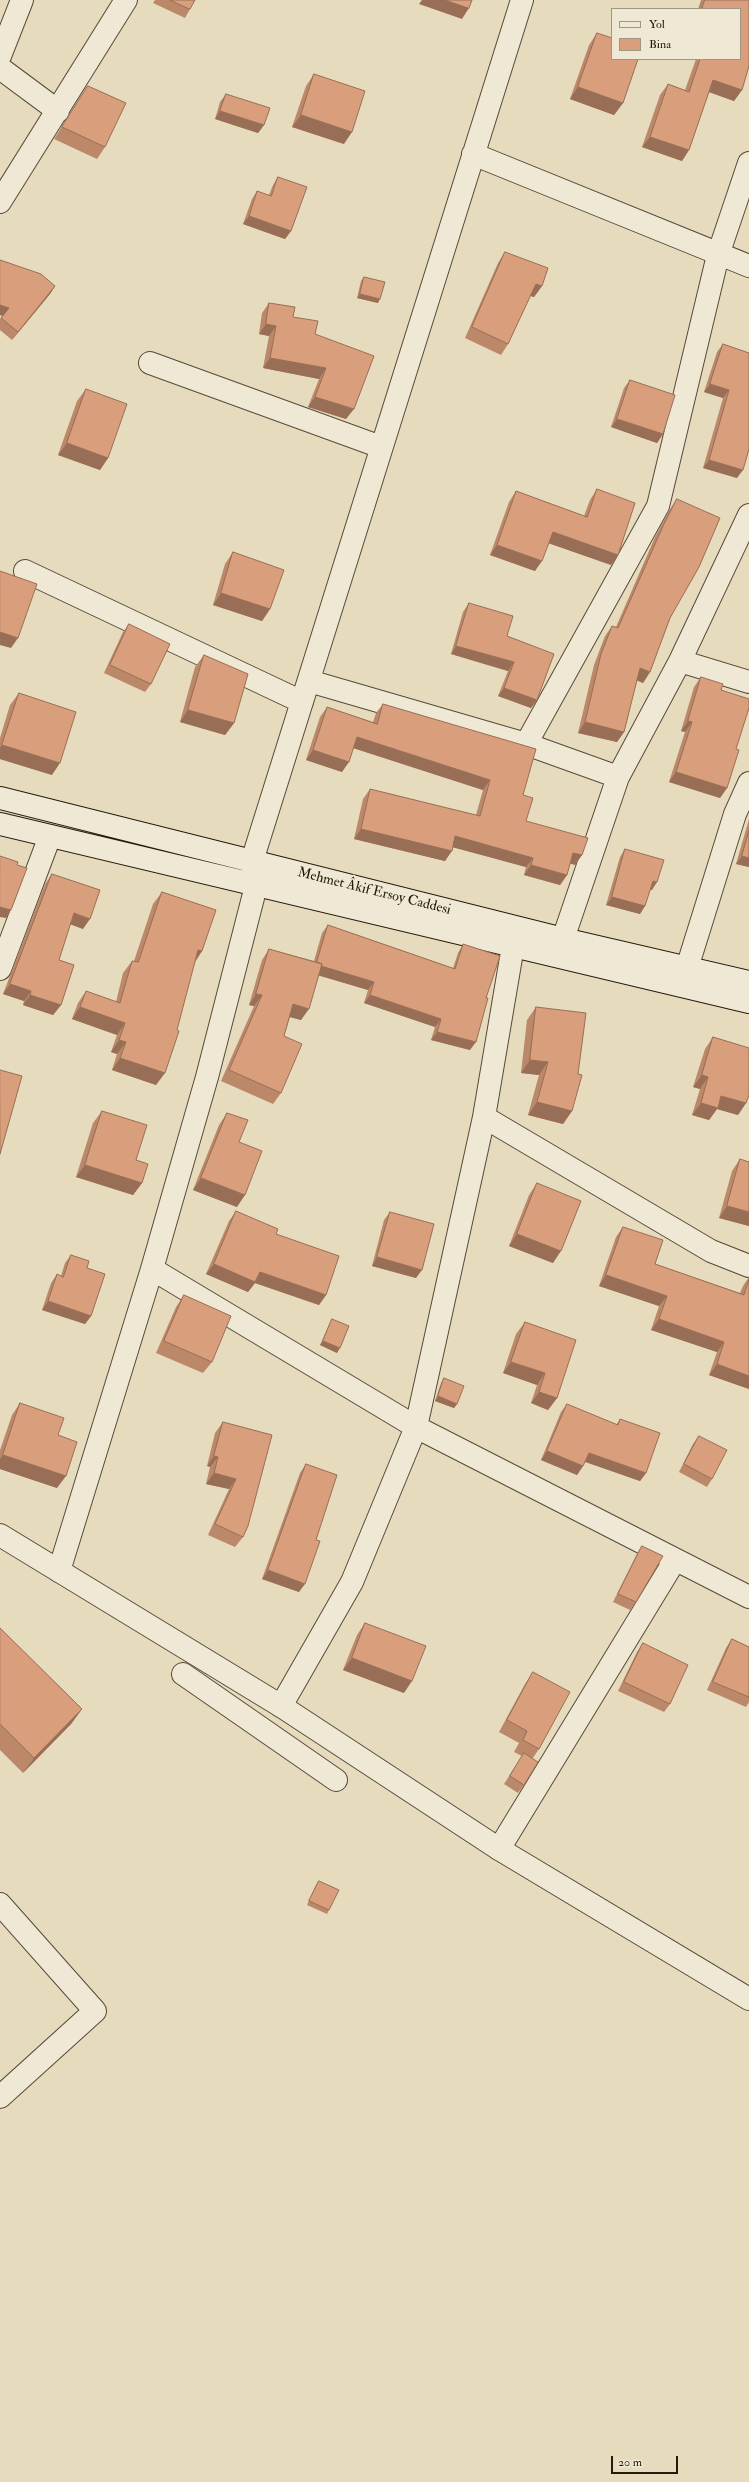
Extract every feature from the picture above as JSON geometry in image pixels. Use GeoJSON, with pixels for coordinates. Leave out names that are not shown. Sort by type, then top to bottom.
{"type":"FeatureCollection","features":[{"type":"Feature","properties":{"kind":"street"},"geometry":{"type":"LineString","coordinates":[[0,56],[22,0]]}},
{"type":"Feature","properties":{"kind":"street"},"geometry":{"type":"LineString","coordinates":[[0,202],[126,0]]}},
{"type":"Feature","properties":{"kind":"street"},"geometry":{"type":"LineString","coordinates":[[59,1571],[152,1269],[207,1077],[256,886],[252,861],[522,0]]}},
{"type":"Feature","properties":{"kind":"street"},"geometry":{"type":"LineString","coordinates":[[0,68],[58,111]]}},
{"type":"Feature","properties":{"kind":"street"},"geometry":{"type":"LineString","coordinates":[[473,154],[718,255],[749,266]]}},
{"type":"Feature","properties":{"kind":"street"},"geometry":{"type":"LineString","coordinates":[[526,744],[658,506],[718,255],[749,163]]}},
{"type":"Feature","properties":{"kind":"street"},"geometry":{"type":"LineString","coordinates":[[150,364],[381,447]]}},
{"type":"Feature","properties":{"kind":"street"},"geometry":{"type":"LineString","coordinates":[[563,939],[618,777],[680,661],[749,515]]}},
{"type":"Feature","properties":{"kind":"street"},"geometry":{"type":"LineString","coordinates":[[25,571],[302,702]]}},
{"type":"Feature","properties":{"kind":"street"},"geometry":{"type":"LineString","coordinates":[[680,661],[749,682]]}},
{"type":"Feature","properties":{"kind":"street"},"geometry":{"type":"LineString","coordinates":[[309,681],[526,744],[618,777]]}},
{"type":"Feature","properties":{"kind":"street"},"geometry":{"type":"LineString","coordinates":[[687,968],[735,814],[749,783]]}},
{"type":"Feature","properties":{"kind":"street","name":"Mehmet Âkif Ersoy Caddesi"},"geometry":{"type":"LineString","coordinates":[[0,798],[563,939],[749,982]]}},
{"type":"Feature","properties":{"kind":"street","name":"Mehmet Âkif Ersoy Caddesi"},"geometry":{"type":"LineString","coordinates":[[0,824],[749,1002]]}},
{"type":"Feature","properties":{"kind":"street"},"geometry":{"type":"LineString","coordinates":[[0,968],[50,836]]}},
{"type":"Feature","properties":{"kind":"street"},"geometry":{"type":"LineString","coordinates":[[281,1706],[352,1582],[416,1427],[484,1116],[513,946]]}},
{"type":"Feature","properties":{"kind":"street"},"geometry":{"type":"LineString","coordinates":[[484,1116],[711,1251],[749,1266]]}},
{"type":"Feature","properties":{"kind":"street"},"geometry":{"type":"LineString","coordinates":[[152,1269],[416,1427],[675,1560],[748,1594]]}},
{"type":"Feature","properties":{"kind":"street"},"geometry":{"type":"LineString","coordinates":[[0,1535],[281,1706],[499,1849],[749,1999]]}},
{"type":"Feature","properties":{"kind":"street"},"geometry":{"type":"LineString","coordinates":[[499,1849],[675,1560]]}},
{"type":"Feature","properties":{"kind":"street"},"geometry":{"type":"LineString","coordinates":[[183,1674],[336,1780]]}},
{"type":"Feature","properties":{"kind":"street"},"geometry":{"type":"LineString","coordinates":[[0,1904],[95,2011],[0,2097]]}},
{"type":"Feature","properties":{"kind":"building"},"geometry":{"type":"Polygon","coordinates":[[[170,0],[195,0],[190,9],[170,0]]]}},
{"type":"Feature","properties":{"kind":"building"},"geometry":{"type":"Polygon","coordinates":[[[445,0],[472,0],[469,8],[445,0]]]}},
{"type":"Feature","properties":{"kind":"building"},"geometry":{"type":"Polygon","coordinates":[[[705,0],[749,0],[749,66],[742,90],[713,80],[689,150],[650,137],[668,84],[689,92],[700,60],[741,60],[741,8],[702,8],[705,0]]]}},
{"type":"Feature","properties":{"kind":"building"},"geometry":{"type":"Polygon","coordinates":[[[597,33],[611,38],[611,60],[638,60],[623,103],[578,87],[597,33]]]}},
{"type":"Feature","properties":{"kind":"building"},"geometry":{"type":"Polygon","coordinates":[[[314,74],[365,91],[352,132],[301,115],[314,74]]]}},
{"type":"Feature","properties":{"kind":"building"},"geometry":{"type":"Polygon","coordinates":[[[88,86],[126,103],[105,147],[62,127],[88,86]]]}},
{"type":"Feature","properties":{"kind":"building"},"geometry":{"type":"Polygon","coordinates":[[[226,94],[270,108],[264,125],[220,111],[226,94]]]}},
{"type":"Feature","properties":{"kind":"building"},"geometry":{"type":"Polygon","coordinates":[[[278,177],[307,187],[291,231],[249,216],[257,191],[271,196],[278,177]]]}},
{"type":"Feature","properties":{"kind":"building"},"geometry":{"type":"Polygon","coordinates":[[[505,252],[548,268],[542,286],[536,284],[508,344],[472,327],[505,252]]]}},
{"type":"Feature","properties":{"kind":"building"},"geometry":{"type":"Polygon","coordinates":[[[0,260],[41,274],[55,286],[18,332],[1,318],[9,308],[0,305],[0,260]]]}},
{"type":"Feature","properties":{"kind":"building"},"geometry":{"type":"Polygon","coordinates":[[[364,277],[385,282],[380,299],[360,294],[364,277]]]}},
{"type":"Feature","properties":{"kind":"building"},"geometry":{"type":"Polygon","coordinates":[[[269,303],[295,307],[293,317],[318,321],[315,334],[374,356],[354,409],[315,397],[326,368],[270,358],[276,326],[266,324],[269,303]]]}},
{"type":"Feature","properties":{"kind":"building"},"geometry":{"type":"Polygon","coordinates":[[[723,344],[749,353],[749,449],[743,470],[709,460],[729,390],[710,384],[723,344]]]}},
{"type":"Feature","properties":{"kind":"building"},"geometry":{"type":"Polygon","coordinates":[[[630,380],[675,395],[663,434],[617,419],[630,380]]]}},
{"type":"Feature","properties":{"kind":"building"},"geometry":{"type":"Polygon","coordinates":[[[86,389],[127,404],[108,458],[67,443],[86,389]]]}},
{"type":"Feature","properties":{"kind":"building"},"geometry":{"type":"Polygon","coordinates":[[[597,489],[635,503],[618,555],[553,532],[542,561],[497,545],[516,491],[587,517],[597,489]]]}},
{"type":"Feature","properties":{"kind":"building"},"geometry":{"type":"Polygon","coordinates":[[[677,499],[720,518],[699,567],[670,618],[650,672],[640,668],[624,732],[585,722],[601,654],[612,626],[618,628],[663,526],[677,499]]]}},
{"type":"Feature","properties":{"kind":"building"},"geometry":{"type":"Polygon","coordinates":[[[233,552],[284,570],[270,609],[221,593],[233,552]]]}},
{"type":"Feature","properties":{"kind":"building"},"geometry":{"type":"Polygon","coordinates":[[[0,571],[37,584],[18,638],[0,632],[0,571]]]}},
{"type":"Feature","properties":{"kind":"building"},"geometry":{"type":"Polygon","coordinates":[[[469,603],[513,616],[507,636],[554,654],[537,700],[504,688],[514,662],[456,646],[469,603]]]}},
{"type":"Feature","properties":{"kind":"building"},"geometry":{"type":"Polygon","coordinates":[[[129,624],[170,644],[151,684],[110,665],[129,624]]]}},
{"type":"Feature","properties":{"kind":"building"},"geometry":{"type":"Polygon","coordinates":[[[204,655],[248,674],[234,723],[188,710],[204,655]]]}},
{"type":"Feature","properties":{"kind":"building"},"geometry":{"type":"Polygon","coordinates":[[[701,677],[723,684],[721,690],[749,699],[749,708],[736,749],[739,750],[727,788],[676,772],[692,722],[688,721],[701,677]]]}},
{"type":"Feature","properties":{"kind":"building"},"geometry":{"type":"Polygon","coordinates":[[[19,693],[76,712],[60,763],[2,745],[19,693]]]}},
{"type":"Feature","properties":{"kind":"building"},"geometry":{"type":"Polygon","coordinates":[[[383,704],[536,749],[523,795],[533,798],[526,821],[588,838],[582,855],[573,853],[567,875],[531,865],[533,858],[455,836],[452,851],[361,829],[370,789],[480,816],[490,780],[357,737],[349,762],[313,750],[327,707],[377,724],[383,704]]]}},
{"type":"Feature","properties":{"kind":"building"},"geometry":{"type":"Polygon","coordinates":[[[749,831],[749,858],[742,856],[749,831]]]}},
{"type":"Feature","properties":{"kind":"building"},"geometry":{"type":"Polygon","coordinates":[[[625,849],[664,860],[657,882],[653,881],[645,906],[612,897],[625,849]]]}},
{"type":"Feature","properties":{"kind":"building"},"geometry":{"type":"Polygon","coordinates":[[[0,856],[18,862],[17,865],[27,868],[11,910],[0,907],[0,856]]]}},
{"type":"Feature","properties":{"kind":"building"},"geometry":{"type":"Polygon","coordinates":[[[52,874],[100,890],[90,919],[74,913],[59,960],[74,965],[61,1005],[30,995],[31,991],[10,984],[52,874]]]}},
{"type":"Feature","properties":{"kind":"building"},"geometry":{"type":"Polygon","coordinates":[[[162,892],[216,910],[202,951],[198,950],[177,1030],[179,1031],[165,1073],[120,1058],[126,1042],[119,1040],[125,1023],[80,1007],[86,991],[120,1003],[132,961],[138,962],[162,892]]]}},
{"type":"Feature","properties":{"kind":"building"},"geometry":{"type":"Polygon","coordinates":[[[328,925],[455,969],[463,944],[500,956],[486,998],[488,998],[476,1042],[437,1032],[441,1019],[370,995],[374,982],[321,966],[322,964],[317,962],[328,925]]]}},
{"type":"Feature","properties":{"kind":"building"},"geometry":{"type":"Polygon","coordinates":[[[269,949],[322,964],[309,1009],[293,1004],[284,1036],[302,1044],[281,1093],[229,1070],[262,995],[256,994],[269,949]]]}},
{"type":"Feature","properties":{"kind":"building"},"geometry":{"type":"Polygon","coordinates":[[[536,1007],[586,1013],[578,1074],[582,1075],[572,1111],[537,1102],[548,1062],[530,1060],[536,1007]]]}},
{"type":"Feature","properties":{"kind":"building"},"geometry":{"type":"Polygon","coordinates":[[[713,1037],[749,1048],[749,1095],[746,1103],[721,1096],[718,1108],[701,1103],[708,1077],[702,1075],[713,1037]]]}},
{"type":"Feature","properties":{"kind":"building"},"geometry":{"type":"Polygon","coordinates":[[[0,1070],[22,1076],[0,1154],[0,1070]]]}},
{"type":"Feature","properties":{"kind":"building"},"geometry":{"type":"Polygon","coordinates":[[[102,1111],[147,1125],[136,1160],[148,1164],[142,1183],[85,1165],[102,1111]]]}},
{"type":"Feature","properties":{"kind":"building"},"geometry":{"type":"Polygon","coordinates":[[[227,1113],[248,1120],[239,1142],[262,1151],[245,1195],[201,1178],[227,1113]]]}},
{"type":"Feature","properties":{"kind":"building"},"geometry":{"type":"Polygon","coordinates":[[[740,1159],[749,1162],[749,1212],[727,1206],[740,1159]]]}},
{"type":"Feature","properties":{"kind":"building"},"geometry":{"type":"Polygon","coordinates":[[[537,1183],[581,1201],[561,1251],[517,1234],[537,1183]]]}},
{"type":"Feature","properties":{"kind":"building"},"geometry":{"type":"Polygon","coordinates":[[[236,1211],[278,1229],[276,1234],[339,1256],[326,1295],[260,1272],[255,1282],[214,1264],[236,1211]]]}},
{"type":"Feature","properties":{"kind":"building"},"geometry":{"type":"Polygon","coordinates":[[[390,1212],[434,1224],[422,1270],[377,1257],[390,1212]]]}},
{"type":"Feature","properties":{"kind":"building"},"geometry":{"type":"Polygon","coordinates":[[[623,1227],[663,1240],[655,1264],[744,1295],[749,1279],[749,1376],[717,1364],[724,1342],[659,1319],[667,1296],[606,1275],[623,1227]]]}},
{"type":"Feature","properties":{"kind":"building"},"geometry":{"type":"Polygon","coordinates":[[[71,1255],[89,1261],[87,1268],[105,1274],[91,1316],[48,1301],[57,1274],[63,1277],[71,1255]]]}},
{"type":"Feature","properties":{"kind":"building"},"geometry":{"type":"Polygon","coordinates":[[[184,1295],[231,1316],[212,1362],[164,1341],[184,1295]]]}},
{"type":"Feature","properties":{"kind":"building"},"geometry":{"type":"Polygon","coordinates":[[[332,1319],[349,1326],[340,1348],[323,1341],[332,1319]]]}},
{"type":"Feature","properties":{"kind":"building"},"geometry":{"type":"Polygon","coordinates":[[[525,1322],[576,1340],[557,1398],[539,1392],[545,1373],[511,1362],[525,1322]]]}},
{"type":"Feature","properties":{"kind":"building"},"geometry":{"type":"Polygon","coordinates":[[[444,1378],[464,1386],[457,1404],[438,1396],[444,1378]]]}},
{"type":"Feature","properties":{"kind":"building"},"geometry":{"type":"Polygon","coordinates":[[[20,1403],[64,1418],[58,1435],[77,1442],[66,1476],[3,1455],[20,1403]]]}},
{"type":"Feature","properties":{"kind":"building"},"geometry":{"type":"Polygon","coordinates":[[[567,1404],[618,1425],[620,1419],[660,1433],[646,1473],[589,1453],[583,1466],[547,1451],[567,1404]]]}},
{"type":"Feature","properties":{"kind":"building"},"geometry":{"type":"Polygon","coordinates":[[[223,1422],[272,1435],[248,1526],[243,1537],[215,1524],[236,1479],[214,1473],[218,1457],[214,1456],[223,1422]]]}},
{"type":"Feature","properties":{"kind":"building"},"geometry":{"type":"Polygon","coordinates":[[[699,1436],[727,1450],[712,1479],[684,1464],[699,1436]]]}},
{"type":"Feature","properties":{"kind":"building"},"geometry":{"type":"Polygon","coordinates":[[[306,1464],[337,1475],[316,1540],[320,1541],[305,1584],[268,1570],[306,1464]]]}},
{"type":"Feature","properties":{"kind":"building"},"geometry":{"type":"Polygon","coordinates":[[[642,1546],[663,1556],[636,1602],[618,1594],[642,1546]]]}},
{"type":"Feature","properties":{"kind":"building"},"geometry":{"type":"Polygon","coordinates":[[[365,1623],[426,1646],[412,1681],[352,1658],[365,1623]]]}},
{"type":"Feature","properties":{"kind":"building"},"geometry":{"type":"Polygon","coordinates":[[[0,1628],[82,1709],[34,1758],[0,1724],[0,1628]]]}},
{"type":"Feature","properties":{"kind":"building"},"geometry":{"type":"Polygon","coordinates":[[[732,1639],[749,1647],[749,1697],[713,1682],[732,1639]]]}},
{"type":"Feature","properties":{"kind":"building"},"geometry":{"type":"Polygon","coordinates":[[[643,1643],[688,1665],[670,1704],[624,1682],[643,1643]]]}},
{"type":"Feature","properties":{"kind":"building"},"geometry":{"type":"Polygon","coordinates":[[[533,1672],[570,1692],[539,1749],[523,1740],[527,1731],[507,1720],[533,1672]]]}},
{"type":"Feature","properties":{"kind":"building"},"geometry":{"type":"Polygon","coordinates":[[[524,1753],[538,1762],[524,1785],[510,1776],[524,1753]]]}},
{"type":"Feature","properties":{"kind":"building"},"geometry":{"type":"Polygon","coordinates":[[[319,1881],[339,1890],[329,1910],[309,1901],[319,1881]]]}}]}
